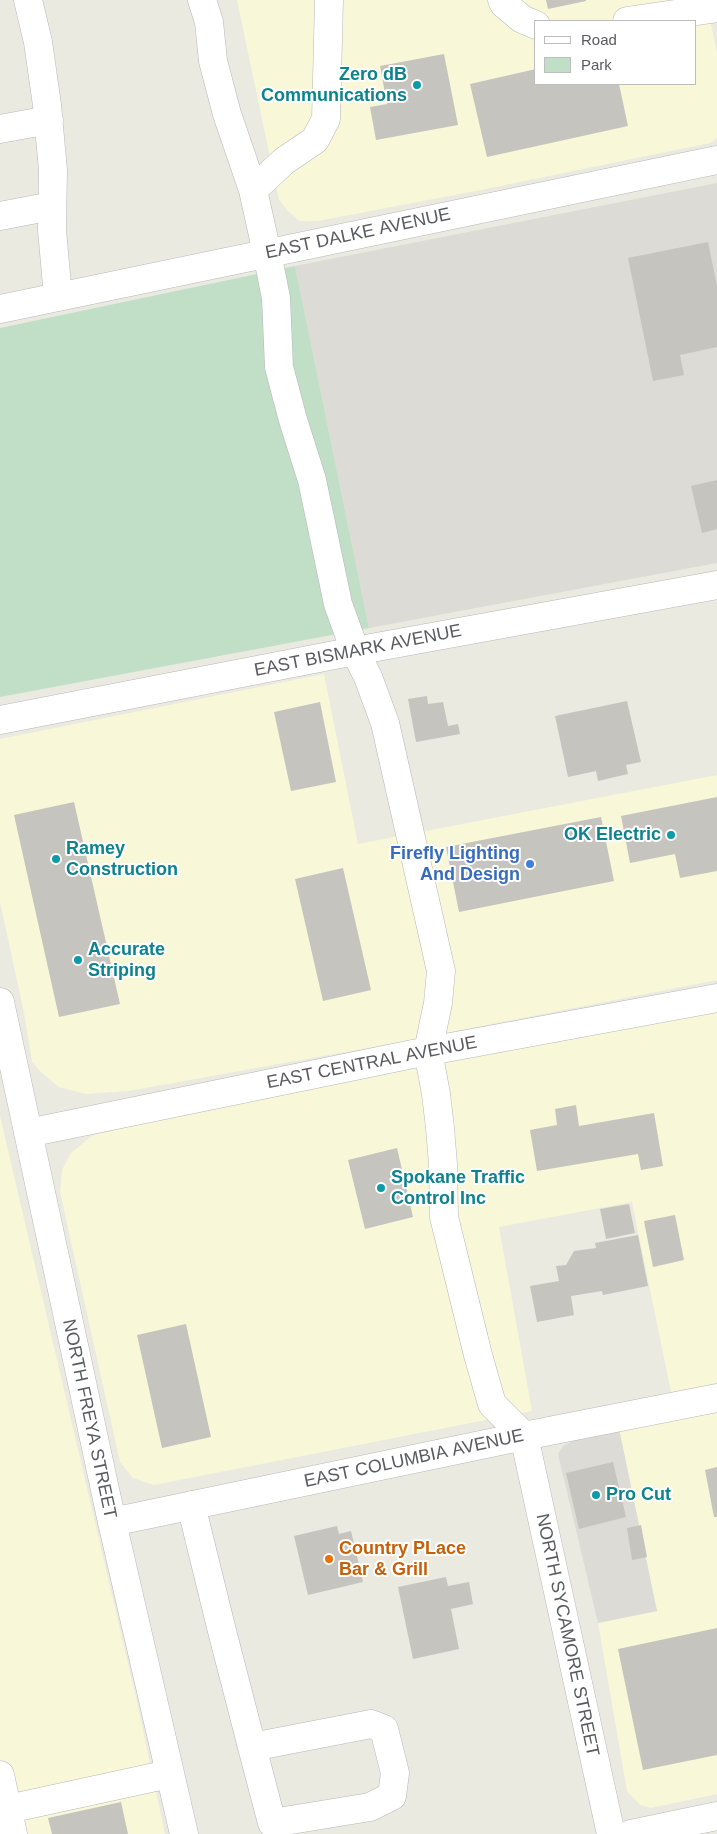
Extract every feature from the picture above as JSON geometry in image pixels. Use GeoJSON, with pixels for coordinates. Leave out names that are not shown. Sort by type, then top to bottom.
{"type":"FeatureCollection","features":[{"type":"Feature","properties":{"kind":"street"},"geometry":{"type":"LineString","coordinates":[[28,0],[38,42],[49,120],[53,170],[52,230],[58,297]]}},
{"type":"Feature","properties":{"kind":"street"},"geometry":{"type":"LineString","coordinates":[[202,0],[209,22],[213,61],[224,105],[253,190],[267,253],[276,298],[279,367],[312,480],[338,604],[384,723],[441,971],[438,1003],[428,1051],[440,1128],[444,1217],[492,1404],[524,1436]]}},
{"type":"Feature","properties":{"kind":"street"},"geometry":{"type":"LineString","coordinates":[[253,190],[284,162],[315,140],[326,119],[329,0]]}},
{"type":"Feature","properties":{"kind":"street"},"geometry":{"type":"LineString","coordinates":[[502,0],[504,4],[522,19],[534,24]]}},
{"type":"Feature","properties":{"kind":"street"},"geometry":{"type":"LineString","coordinates":[[634,20],[717,8]]}},
{"type":"Feature","properties":{"kind":"street"},"geometry":{"type":"LineString","coordinates":[[0,129],[49,120]]}},
{"type":"Feature","properties":{"kind":"street","name":"EAST DALKE AVENUE"},"geometry":{"type":"LineString","coordinates":[[0,309],[717,160]]}},
{"type":"Feature","properties":{"kind":"street"},"geometry":{"type":"LineString","coordinates":[[0,216],[52,206]]}},
{"type":"Feature","properties":{"kind":"street","name":"EAST BISMARK AVENUE"},"geometry":{"type":"LineString","coordinates":[[0,720],[717,585]]}},
{"type":"Feature","properties":{"kind":"street","name":"EAST CENTRAL AVENUE"},"geometry":{"type":"LineString","coordinates":[[28,1133],[428,1051],[717,998]]}},
{"type":"Feature","properties":{"kind":"street","name":"NORTH FREYA STREET"},"geometry":{"type":"LineString","coordinates":[[0,1002],[112,1522],[184,1834]]}},
{"type":"Feature","properties":{"kind":"street","name":"EAST COLUMBIA AVENUE"},"geometry":{"type":"LineString","coordinates":[[112,1522],[524,1436],[717,1398]]}},
{"type":"Feature","properties":{"kind":"street","name":"NORTH SYCAMORE STREET"},"geometry":{"type":"LineString","coordinates":[[524,1436],[611,1834]]}},
{"type":"Feature","properties":{"kind":"street"},"geometry":{"type":"LineString","coordinates":[[191,1506],[252,1746],[272,1823],[370,1807],[392,1796],[395,1773],[384,1729],[371,1724],[252,1746]]}},
{"type":"Feature","properties":{"kind":"street"},"geometry":{"type":"LineString","coordinates":[[0,1775],[10,1822],[170,1774]]}},
{"type":"Feature","properties":{"kind":"street"},"geometry":{"type":"LineString","coordinates":[[631,1834],[717,1816]]}},
{"type":"Feature","properties":{"kind":"shaded area"},"geometry":{"type":"Polygon","coordinates":[[[237,0],[706,0],[717,53],[717,138],[710,143],[318,221],[300,221],[279,200],[237,0]]]}},
{"type":"Feature","properties":{"kind":"shaded area"},"geometry":{"type":"Polygon","coordinates":[[[717,183],[717,563],[369,628],[295,266],[717,183]]]}},
{"type":"Feature","properties":{"kind":"shaded area"},"geometry":{"type":"Polygon","coordinates":[[[324,674],[358,844],[717,775],[717,980],[395,1043],[129,1091],[86,1094],[59,1087],[32,1062],[24,1013],[0,902],[0,739],[324,674]]]}},
{"type":"Feature","properties":{"kind":"shaded area"},"geometry":{"type":"Polygon","coordinates":[[[717,1008],[717,1383],[671,1392],[632,1202],[499,1227],[532,1411],[154,1485],[133,1478],[120,1462],[60,1192],[62,1170],[71,1153],[93,1135],[349,1077],[717,1008]]]}},
{"type":"Feature","properties":{"kind":"shaded area"},"geometry":{"type":"Polygon","coordinates":[[[0,1116],[137,1702],[165,1834],[0,1834],[0,1116]]]}},
{"type":"Feature","properties":{"kind":"shaded area"},"geometry":{"type":"Polygon","coordinates":[[[717,1409],[717,1794],[651,1808],[640,1805],[627,1791],[598,1623],[657,1611],[619,1429],[717,1409]]]}},
{"type":"Feature","properties":{"kind":"shaded area"},"geometry":{"type":"Polygon","coordinates":[[[619,1429],[657,1611],[598,1623],[558,1454],[563,1446],[575,1440],[619,1429]]]}},
{"type":"Feature","properties":{"kind":"green space"},"geometry":{"type":"Polygon","coordinates":[[[295,266],[369,628],[0,697],[0,328],[295,266]]]}},
{"type":"Feature","properties":{"kind":"building"},"geometry":{"type":"Polygon","coordinates":[[[546,0],[586,0],[586,1],[548,9],[546,0]]]}},
{"type":"Feature","properties":{"kind":"building","name":"Zero dB Communications"},"geometry":{"type":"Polygon","coordinates":[[[444,54],[458,125],[376,140],[370,107],[387,104],[380,66],[444,54]]]}},
{"type":"Feature","properties":{"kind":"building"},"geometry":{"type":"Polygon","coordinates":[[[534,69],[534,85],[619,85],[628,126],[487,157],[470,84],[534,69]]]}},
{"type":"Feature","properties":{"kind":"building"},"geometry":{"type":"Polygon","coordinates":[[[708,242],[717,286],[717,347],[680,355],[684,375],[653,381],[628,258],[708,242]]]}},
{"type":"Feature","properties":{"kind":"building"},"geometry":{"type":"Polygon","coordinates":[[[717,480],[717,529],[702,533],[691,486],[717,480]]]}},
{"type":"Feature","properties":{"kind":"building"},"geometry":{"type":"Polygon","coordinates":[[[427,696],[428,704],[443,702],[448,726],[458,724],[460,734],[416,742],[408,699],[427,696]]]}},
{"type":"Feature","properties":{"kind":"building"},"geometry":{"type":"Polygon","coordinates":[[[627,701],[641,762],[626,765],[628,774],[598,781],[596,771],[568,777],[555,716],[627,701]]]}},
{"type":"Feature","properties":{"kind":"building"},"geometry":{"type":"Polygon","coordinates":[[[320,702],[336,782],[291,791],[274,712],[320,702]]]}},
{"type":"Feature","properties":{"kind":"building","name":"OK Electric"},"geometry":{"type":"Polygon","coordinates":[[[717,797],[717,871],[680,878],[675,854],[630,863],[621,816],[717,797]]]}},
{"type":"Feature","properties":{"kind":"building"},"geometry":{"type":"Polygon","coordinates":[[[74,802],[120,1004],[59,1017],[14,815],[74,802]]]}},
{"type":"Feature","properties":{"kind":"building","name":"Firefly Lighting And Design"},"geometry":{"type":"Polygon","coordinates":[[[601,817],[614,881],[459,912],[446,847],[601,817]]]}},
{"type":"Feature","properties":{"kind":"building"},"geometry":{"type":"Polygon","coordinates":[[[343,868],[371,990],[323,1001],[295,879],[343,868]]]}},
{"type":"Feature","properties":{"kind":"building"},"geometry":{"type":"Polygon","coordinates":[[[576,1105],[579,1126],[654,1113],[663,1166],[641,1170],[638,1154],[537,1171],[530,1130],[557,1125],[555,1109],[576,1105]]]}},
{"type":"Feature","properties":{"kind":"building","name":"Spokane Traffic Control Inc"},"geometry":{"type":"Polygon","coordinates":[[[397,1148],[413,1217],[365,1229],[348,1160],[397,1148]]]}},
{"type":"Feature","properties":{"kind":"building"},"geometry":{"type":"Polygon","coordinates":[[[629,1204],[635,1233],[606,1239],[600,1209],[629,1204]]]}},
{"type":"Feature","properties":{"kind":"building"},"geometry":{"type":"Polygon","coordinates":[[[675,1215],[684,1260],[653,1267],[644,1221],[675,1215]]]}},
{"type":"Feature","properties":{"kind":"building"},"geometry":{"type":"Polygon","coordinates":[[[638,1235],[648,1286],[603,1295],[602,1291],[571,1296],[574,1315],[537,1322],[530,1286],[559,1281],[556,1266],[566,1265],[574,1251],[596,1248],[595,1243],[638,1235]]]}},
{"type":"Feature","properties":{"kind":"building"},"geometry":{"type":"Polygon","coordinates":[[[186,1324],[211,1437],[162,1448],[137,1335],[186,1324]]]}},
{"type":"Feature","properties":{"kind":"building","name":"Pro Cut"},"geometry":{"type":"Polygon","coordinates":[[[613,1462],[626,1517],[579,1529],[566,1473],[613,1462]]]}},
{"type":"Feature","properties":{"kind":"building"},"geometry":{"type":"Polygon","coordinates":[[[717,1467],[717,1517],[714,1517],[705,1470],[717,1467]]]}},
{"type":"Feature","properties":{"kind":"building"},"geometry":{"type":"Polygon","coordinates":[[[641,1525],[647,1557],[632,1560],[627,1528],[641,1525]]]}},
{"type":"Feature","properties":{"kind":"building","name":"Country PLace Bar & Grill"},"geometry":{"type":"Polygon","coordinates":[[[337,1526],[339,1534],[351,1531],[363,1582],[308,1595],[294,1536],[337,1526]]]}},
{"type":"Feature","properties":{"kind":"building"},"geometry":{"type":"Polygon","coordinates":[[[446,1577],[448,1586],[469,1582],[473,1604],[451,1609],[459,1649],[413,1659],[398,1587],[446,1577]]]}},
{"type":"Feature","properties":{"kind":"building"},"geometry":{"type":"Polygon","coordinates":[[[717,1628],[717,1755],[643,1770],[618,1649],[717,1628]]]}},
{"type":"Feature","properties":{"kind":"building"},"geometry":{"type":"Polygon","coordinates":[[[121,1802],[128,1834],[52,1834],[48,1818],[121,1802]]]}},
{"type":"Feature","properties":{"kind":"place","name":"Zero dB Communications"},"geometry":{"type":"Point","coordinates":[417,85]}},
{"type":"Feature","properties":{"kind":"place","name":"OK Electric"},"geometry":{"type":"Point","coordinates":[671,835]}},
{"type":"Feature","properties":{"kind":"place","name":"Ramey Construction"},"geometry":{"type":"Point","coordinates":[56,859]}},
{"type":"Feature","properties":{"kind":"place","name":"Firefly Lighting And Design"},"geometry":{"type":"Point","coordinates":[530,864]}},
{"type":"Feature","properties":{"kind":"place","name":"Accurate Striping"},"geometry":{"type":"Point","coordinates":[78,960]}},
{"type":"Feature","properties":{"kind":"place","name":"Spokane Traffic Control Inc"},"geometry":{"type":"Point","coordinates":[381,1188]}},
{"type":"Feature","properties":{"kind":"place","name":"Pro Cut"},"geometry":{"type":"Point","coordinates":[596,1495]}},
{"type":"Feature","properties":{"kind":"place","name":"Country PLace Bar & Grill"},"geometry":{"type":"Point","coordinates":[329,1559]}}]}
